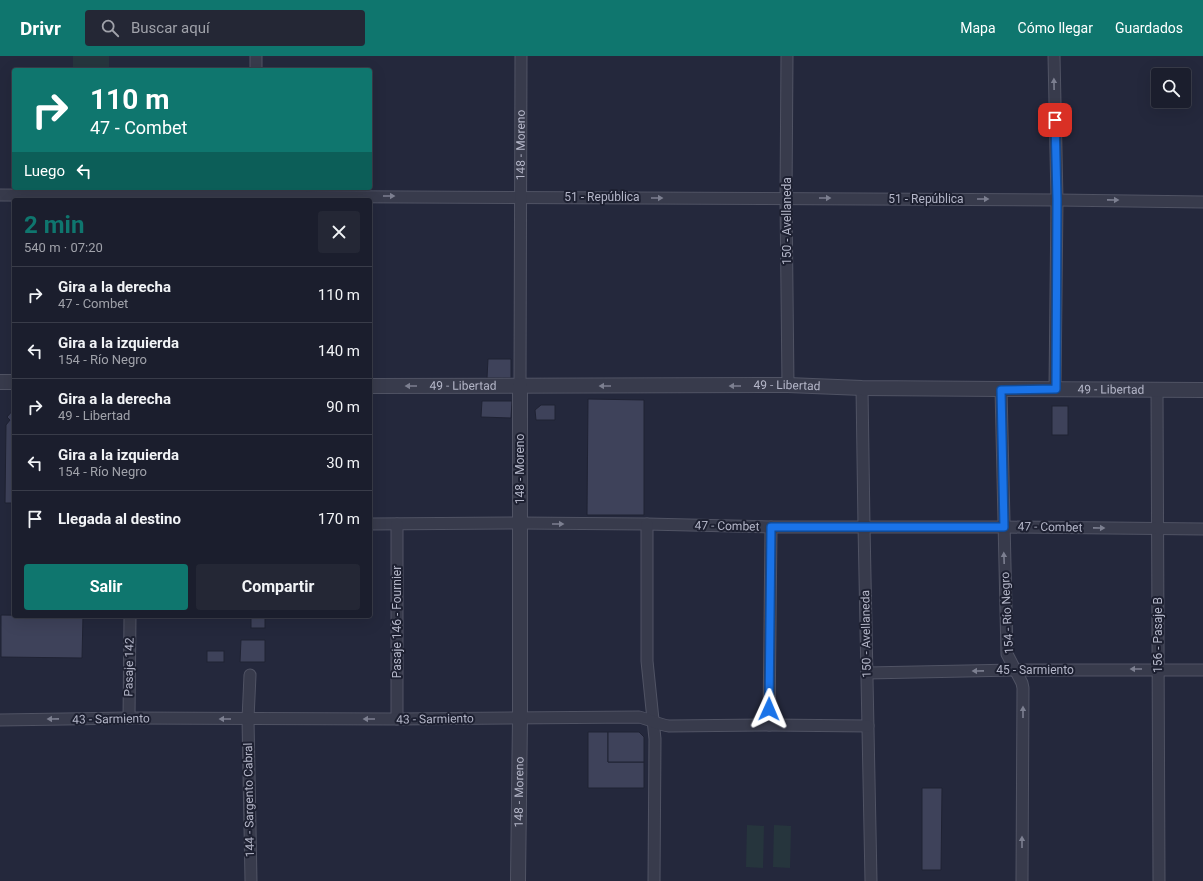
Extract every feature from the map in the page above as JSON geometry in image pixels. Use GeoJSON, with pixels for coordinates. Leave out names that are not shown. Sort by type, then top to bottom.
{"type":"FeatureCollection","features":[{"type":"Feature","properties":{"kind":"street"},"geometry":{"type":"LineString","coordinates":[[256,56],[256,68]]}},
{"type":"Feature","properties":{"kind":"street","name":"148 - Moreno"},"geometry":{"type":"LineString","coordinates":[[518,881],[520,718],[519,523],[521,56]]}},
{"type":"Feature","properties":{"kind":"street","name":"150 - Avellaneda"},"geometry":{"type":"LineString","coordinates":[[787,56],[786,198],[788,385]]}},
{"type":"Feature","properties":{"kind":"street"},"geometry":{"type":"LineString","coordinates":[[1054,56],[1057,200],[1056,389]]}},
{"type":"Feature","properties":{"kind":"street","name":"51 - República"},"geometry":{"type":"LineString","coordinates":[[0,196],[255,195],[1203,202]]}},
{"type":"Feature","properties":{"kind":"street"},"geometry":{"type":"LineString","coordinates":[[0,382],[12,382]]}},
{"type":"Feature","properties":{"kind":"street","name":"49 - Libertad"},"geometry":{"type":"LineString","coordinates":[[372,386],[788,385],[862,388],[1001,390],[1203,390]]}},
{"type":"Feature","properties":{"kind":"street","name":"150 - Avellaneda"},"geometry":{"type":"LineString","coordinates":[[862,388],[870,881]]}},
{"type":"Feature","properties":{"kind":"street","name":"154 - Río Negro"},"geometry":{"type":"LineString","coordinates":[[1001,390],[1007,654],[1022,683],[1023,688],[1022,881]]}},
{"type":"Feature","properties":{"kind":"street","name":"156 - Pasaje B"},"geometry":{"type":"LineString","coordinates":[[1157,390],[1159,881]]}},
{"type":"Feature","properties":{"kind":"street","name":"47 - Combet"},"geometry":{"type":"LineString","coordinates":[[372,524],[519,523],[771,527],[864,526],[1203,529]]}},
{"type":"Feature","properties":{"kind":"street","name":"Pasaje 146 - Fournier"},"geometry":{"type":"LineString","coordinates":[[397,524],[397,719]]}},
{"type":"Feature","properties":{"kind":"street"},"geometry":{"type":"LineString","coordinates":[[647,524],[647,660],[655,740],[654,881]]}},
{"type":"Feature","properties":{"kind":"street"},"geometry":{"type":"LineString","coordinates":[[769,725],[771,527]]}},
{"type":"Feature","properties":{"kind":"street","name":"Pasaje 142"},"geometry":{"type":"LineString","coordinates":[[129,718],[130,618]]}},
{"type":"Feature","properties":{"kind":"street","name":"45 - Sarmiento"},"geometry":{"type":"LineString","coordinates":[[867,673],[1015,670],[1203,670]]}},
{"type":"Feature","properties":{"kind":"street","name":"144 - Sargento Cabral"},"geometry":{"type":"LineString","coordinates":[[250,675],[248,719],[251,881]]}},
{"type":"Feature","properties":{"kind":"street","name":"43 - Sarmiento"},"geometry":{"type":"LineString","coordinates":[[0,720],[129,718],[397,719],[639,717],[663,726],[868,726]]}},
{"type":"Feature","properties":{"kind":"shaded area"},"geometry":{"type":"Polygon","coordinates":[[[73,56],[109,56],[109,68],[73,68],[73,56]]]}},
{"type":"Feature","properties":{"kind":"shaded area"},"geometry":{"type":"Polygon","coordinates":[[[747,825],[764,826],[763,868],[746,867],[747,825]]]}},
{"type":"Feature","properties":{"kind":"shaded area"},"geometry":{"type":"Polygon","coordinates":[[[774,825],[791,826],[790,868],[773,867],[774,825]]]}},
{"type":"Feature","properties":{"kind":"building"},"geometry":{"type":"Polygon","coordinates":[[[488,359],[511,359],[511,378],[487,378],[488,359]]]}},
{"type":"Feature","properties":{"kind":"building"},"geometry":{"type":"Polygon","coordinates":[[[588,399],[644,400],[644,515],[587,515],[588,399]]]}},
{"type":"Feature","properties":{"kind":"building"},"geometry":{"type":"Polygon","coordinates":[[[482,401],[512,401],[511,418],[481,417],[482,401]]]}},
{"type":"Feature","properties":{"kind":"building"},"geometry":{"type":"Polygon","coordinates":[[[541,405],[555,405],[555,420],[536,420],[535,410],[541,405]]]}},
{"type":"Feature","properties":{"kind":"building"},"geometry":{"type":"Polygon","coordinates":[[[1052,406],[1068,406],[1068,435],[1052,435],[1052,406]]]}},
{"type":"Feature","properties":{"kind":"building"},"geometry":{"type":"Polygon","coordinates":[[[12,411],[12,503],[5,503],[6,425],[10,420],[7,417],[12,411]]]}},
{"type":"Feature","properties":{"kind":"building"},"geometry":{"type":"Polygon","coordinates":[[[1,615],[12,615],[12,618],[83,618],[82,658],[1,657],[1,615]]]}},
{"type":"Feature","properties":{"kind":"building"},"geometry":{"type":"Polygon","coordinates":[[[251,618],[265,618],[265,628],[251,628],[251,618]]]}},
{"type":"Feature","properties":{"kind":"building"},"geometry":{"type":"Polygon","coordinates":[[[241,640],[265,640],[265,662],[240,662],[241,640]]]}},
{"type":"Feature","properties":{"kind":"building"},"geometry":{"type":"Polygon","coordinates":[[[207,651],[224,651],[224,662],[207,662],[207,651]]]}},
{"type":"Feature","properties":{"kind":"building"},"geometry":{"type":"Polygon","coordinates":[[[588,732],[608,732],[608,762],[644,762],[644,788],[588,788],[588,732]]]}},
{"type":"Feature","properties":{"kind":"building"},"geometry":{"type":"Polygon","coordinates":[[[608,732],[639,732],[644,737],[644,762],[608,762],[608,732]]]}},
{"type":"Feature","properties":{"kind":"building"},"geometry":{"type":"Polygon","coordinates":[[[922,788],[942,788],[941,870],[922,870],[922,788]]]}},
{"type":"Feature","properties":{"kind":"route"},"geometry":{"type":"LineString","coordinates":[[769,709],[771,527],[1004,527],[1001,390],[1056,389],[1057,200],[1055,120]]}}]}
